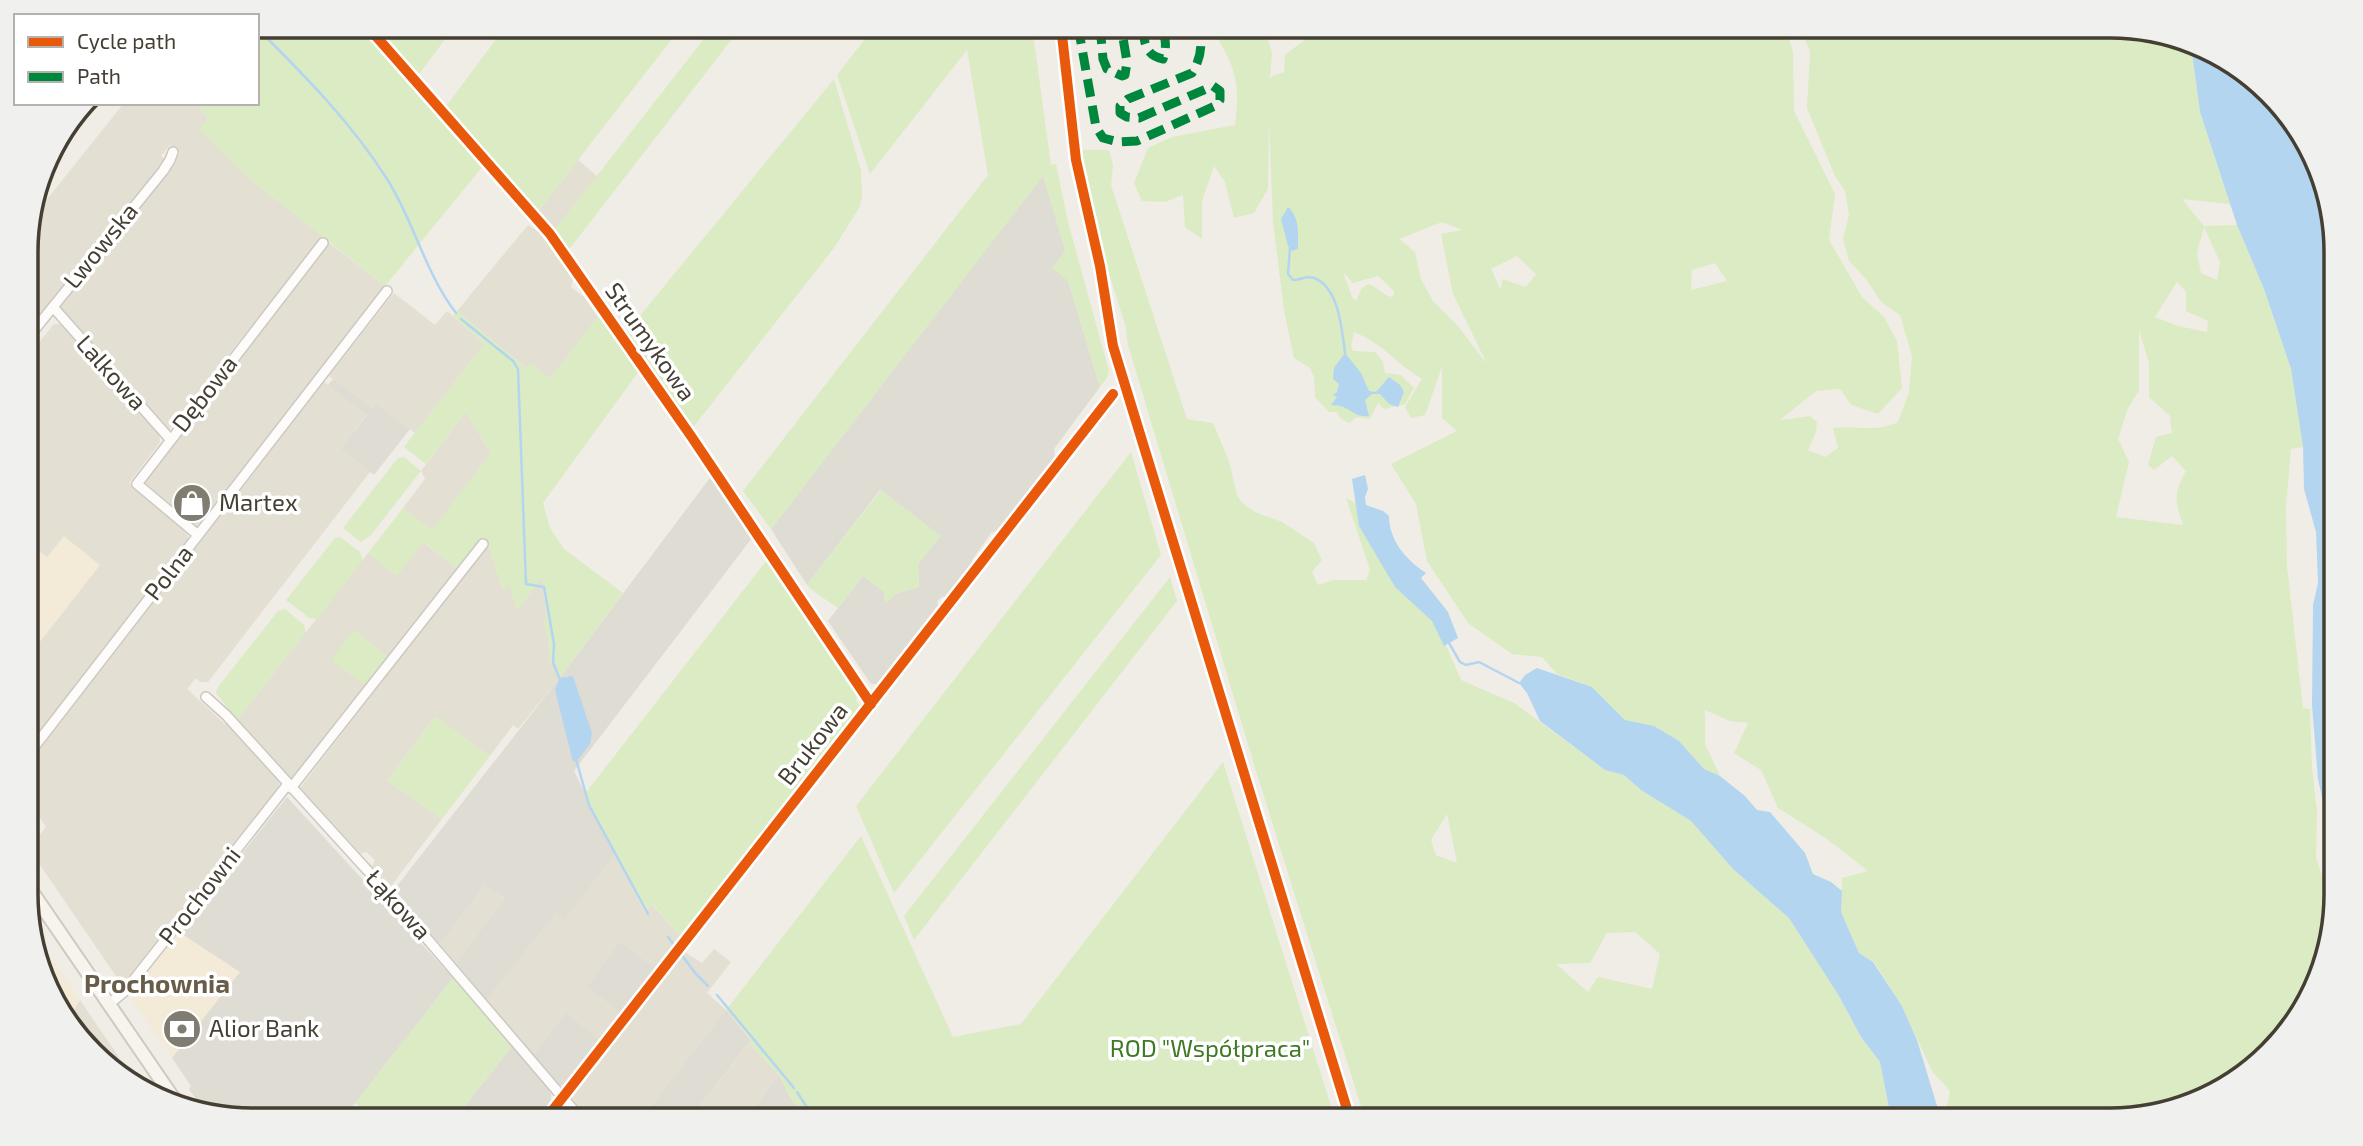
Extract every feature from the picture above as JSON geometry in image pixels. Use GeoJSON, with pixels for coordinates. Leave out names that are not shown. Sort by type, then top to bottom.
{"type":"FeatureCollection","features":[{"type":"Feature","properties":{"kind":"street","name":"Strumykowa"},"geometry":{"type":"LineString","coordinates":[[378,39],[550,234],[691,436],[871,704]]}},
{"type":"Feature","properties":{"kind":"street","name":"Lwowska"},"geometry":{"type":"LineString","coordinates":[[39,324],[163,171],[173,152]]}},
{"type":"Feature","properties":{"kind":"street","name":"Dębowa"},"geometry":{"type":"LineString","coordinates":[[198,535],[137,484],[323,243]]}},
{"type":"Feature","properties":{"kind":"street","name":"Polna"},"geometry":{"type":"LineString","coordinates":[[38,742],[387,291]]}},
{"type":"Feature","properties":{"kind":"street","name":"Lalkowa"},"geometry":{"type":"LineString","coordinates":[[53,307],[170,439]]}},
{"type":"Feature","properties":{"kind":"street","name":"Brukowa"},"geometry":{"type":"LineString","coordinates":[[555,1108],[1113,394]]}},
{"type":"Feature","properties":{"kind":"street","name":"Prochowni"},"geometry":{"type":"LineString","coordinates":[[109,1004],[125,991],[483,544]]}},
{"type":"Feature","properties":{"kind":"street","name":"Łąkowa"},"geometry":{"type":"LineString","coordinates":[[206,697],[226,715],[405,912],[572,1108]]}},
{"type":"Feature","properties":{"kind":"street"},"geometry":{"type":"LineString","coordinates":[[39,901],[167,1089]]}},
{"type":"Feature","properties":{"kind":"shaded area"},"geometry":{"type":"Polygon","coordinates":[[[122,105],[198,105],[208,119],[200,129],[252,181],[323,236],[169,429],[59,306],[180,153],[170,145],[161,156],[167,161],[39,318],[39,238],[45,202],[122,105]]]}},
{"type":"Feature","properties":{"kind":"shaded area"},"geometry":{"type":"Polygon","coordinates":[[[578,160],[597,176],[553,232],[536,214],[578,160]]]}},
{"type":"Feature","properties":{"kind":"shaded area"},"geometry":{"type":"Polygon","coordinates":[[[1043,175],[1066,251],[1068,281],[1100,387],[1054,449],[1055,458],[999,530],[991,533],[972,560],[975,563],[947,599],[943,596],[937,601],[939,606],[881,684],[871,684],[828,621],[863,576],[883,591],[898,593],[919,587],[918,564],[940,536],[880,490],[807,585],[771,529],[1043,175]]]}},
{"type":"Feature","properties":{"kind":"shaded area"},"geometry":{"type":"Polygon","coordinates":[[[528,225],[539,232],[573,280],[571,287],[584,297],[598,317],[550,379],[531,364],[526,368],[457,311],[528,225]]]}},
{"type":"Feature","properties":{"kind":"shaded area"},"geometry":{"type":"Polygon","coordinates":[[[328,242],[385,286],[197,527],[146,484],[146,477],[328,242]]]}},
{"type":"Feature","properties":{"kind":"shaded area"},"geometry":{"type":"Polygon","coordinates":[[[394,293],[435,325],[447,311],[484,344],[415,433],[376,404],[372,408],[329,376],[394,293]]]}},
{"type":"Feature","properties":{"kind":"shaded area"},"geometry":{"type":"Polygon","coordinates":[[[54,324],[63,324],[159,432],[160,442],[129,483],[187,531],[188,538],[38,734],[38,644],[100,565],[47,557],[39,550],[39,343],[54,324]]]}},
{"type":"Feature","properties":{"kind":"shaded area"},"geometry":{"type":"Polygon","coordinates":[[[333,379],[372,408],[376,404],[410,429],[374,475],[340,449],[367,415],[328,385],[333,379]]]}},
{"type":"Feature","properties":{"kind":"shaded area"},"geometry":{"type":"Polygon","coordinates":[[[324,382],[367,414],[340,449],[370,472],[208,682],[200,682],[196,678],[187,689],[225,724],[228,721],[280,779],[278,789],[125,981],[120,982],[38,862],[38,837],[46,827],[38,815],[38,752],[324,382]]]}},
{"type":"Feature","properties":{"kind":"shaded area"},"geometry":{"type":"Polygon","coordinates":[[[466,412],[491,453],[432,531],[403,508],[425,479],[421,471],[466,412]]]}},
{"type":"Feature","properties":{"kind":"shaded area"},"geometry":{"type":"Polygon","coordinates":[[[712,475],[752,538],[574,771],[615,854],[565,919],[556,912],[487,1000],[456,963],[505,899],[485,885],[440,944],[393,891],[558,680],[712,475]]]}},
{"type":"Feature","properties":{"kind":"shaded area"},"geometry":{"type":"Polygon","coordinates":[[[64,536],[100,565],[38,644],[39,550],[47,557],[64,536]]]}},
{"type":"Feature","properties":{"kind":"shaded area"},"geometry":{"type":"Polygon","coordinates":[[[423,542],[458,569],[389,658],[354,630],[367,687],[293,781],[237,720],[368,553],[397,575],[423,542]]]}},
{"type":"Feature","properties":{"kind":"shaded area"},"geometry":{"type":"Polygon","coordinates":[[[488,544],[503,590],[509,583],[517,610],[542,577],[550,663],[555,664],[558,680],[518,729],[513,725],[490,756],[435,717],[387,780],[442,819],[391,886],[372,866],[375,860],[366,852],[361,854],[300,788],[488,544]]]}},
{"type":"Feature","properties":{"kind":"shaded area"},"geometry":{"type":"Polygon","coordinates":[[[287,797],[453,978],[351,1108],[224,1106],[196,1100],[189,1089],[191,1086],[172,1058],[240,972],[179,932],[287,797]]]}},
{"type":"Feature","properties":{"kind":"shaded area"},"geometry":{"type":"Polygon","coordinates":[[[615,854],[644,911],[652,904],[681,937],[656,969],[620,943],[587,987],[621,1014],[599,1040],[566,1014],[533,1056],[487,1000],[556,911],[565,918],[615,854]]]}},
{"type":"Feature","properties":{"kind":"shaded area"},"geometry":{"type":"Polygon","coordinates":[[[486,884],[505,900],[456,963],[440,944],[486,884]]]}},
{"type":"Feature","properties":{"kind":"shaded area"},"geometry":{"type":"Polygon","coordinates":[[[179,932],[241,972],[172,1058],[129,995],[179,932]]]}},
{"type":"Feature","properties":{"kind":"shaded area"},"geometry":{"type":"Polygon","coordinates":[[[620,942],[656,969],[621,1014],[587,987],[620,942]]]}},
{"type":"Feature","properties":{"kind":"shaded area"},"geometry":{"type":"Polygon","coordinates":[[[714,949],[731,962],[707,993],[726,1010],[650,1108],[579,1108],[571,1099],[685,952],[702,963],[714,949]]]}},
{"type":"Feature","properties":{"kind":"shaded area"},"geometry":{"type":"Polygon","coordinates":[[[47,952],[80,1000],[73,1010],[55,976],[47,952]]]}},
{"type":"Feature","properties":{"kind":"shaded area"},"geometry":{"type":"Polygon","coordinates":[[[80,1000],[123,1063],[92,1035],[73,1010],[80,1000]]]}},
{"type":"Feature","properties":{"kind":"shaded area"},"geometry":{"type":"Polygon","coordinates":[[[726,1010],[751,1040],[698,1108],[650,1108],[726,1010]]]}},
{"type":"Feature","properties":{"kind":"shaded area"},"geometry":{"type":"Polygon","coordinates":[[[566,1013],[599,1040],[566,1085],[558,1085],[533,1056],[566,1013]]]}},
{"type":"Feature","properties":{"kind":"shaded area"},"geometry":{"type":"Polygon","coordinates":[[[749,1043],[779,1075],[754,1108],[699,1108],[749,1043]]]}},
{"type":"Feature","properties":{"kind":"shaded area"},"geometry":{"type":"Polygon","coordinates":[[[512,1046],[551,1093],[551,1102],[546,1108],[463,1108],[512,1046]]]}},
{"type":"Feature","properties":{"kind":"shaded area"},"geometry":{"type":"Polygon","coordinates":[[[779,1075],[799,1108],[754,1108],[779,1075]]]}},
{"type":"Feature","properties":{"kind":"green space"},"geometry":{"type":"Polygon","coordinates":[[[1217,38],[1268,38],[1272,53],[1270,79],[1284,72],[1285,55],[1306,38],[1788,38],[1793,51],[1794,111],[1835,194],[1829,240],[1862,297],[1884,317],[1897,341],[1902,388],[1878,414],[1851,405],[1840,389],[1816,391],[1780,420],[1810,416],[1817,422],[1816,432],[1808,450],[1825,457],[1838,448],[1833,428],[1874,428],[1898,422],[1909,392],[1912,356],[1900,315],[1881,302],[1866,279],[1849,261],[1843,239],[1849,215],[1845,191],[1835,176],[1807,108],[1810,51],[1804,38],[2111,38],[2139,40],[2192,56],[2200,112],[2230,204],[2182,199],[2204,226],[2237,225],[2264,289],[2291,369],[2303,447],[2291,449],[2286,506],[2287,566],[2303,708],[2310,709],[2317,812],[2316,858],[2324,881],[2323,922],[2313,962],[2302,988],[2271,1035],[2252,1054],[2205,1085],[2152,1103],[2125,1107],[1947,1107],[1950,1091],[1932,1071],[1902,1006],[1874,962],[1859,953],[1841,912],[1842,878],[1868,871],[1827,839],[1778,808],[1761,770],[1734,753],[1748,723],[1730,721],[1705,710],[1705,744],[1720,776],[1704,769],[1679,741],[1654,726],[1625,720],[1592,687],[1557,674],[1542,657],[1512,654],[1468,623],[1427,561],[1416,504],[1391,464],[1457,431],[1442,418],[1442,367],[1425,415],[1411,418],[1405,407],[1422,379],[1373,342],[1354,332],[1351,347],[1353,351],[1375,352],[1383,362],[1385,373],[1401,375],[1414,388],[1405,404],[1384,409],[1378,403],[1370,419],[1357,417],[1349,423],[1340,418],[1337,412],[1329,412],[1315,397],[1314,377],[1310,368],[1294,358],[1284,311],[1273,222],[1269,121],[1268,189],[1254,213],[1234,218],[1225,182],[1214,166],[1202,201],[1202,239],[1185,227],[1183,195],[1165,202],[1142,201],[1134,183],[1148,148],[1172,137],[1235,125],[1237,95],[1230,62],[1217,38]],[[1442,222],[1399,239],[1415,252],[1421,279],[1433,301],[1458,326],[1487,364],[1453,294],[1441,234],[1462,230],[1442,222]],[[2204,227],[2197,253],[2201,273],[2217,280],[2220,262],[2204,227]],[[1517,256],[1491,269],[1501,290],[1502,279],[1526,287],[1536,274],[1517,256]],[[1715,263],[1692,270],[1691,290],[1727,281],[1715,263]],[[1343,272],[1356,301],[1362,288],[1369,284],[1392,297],[1395,292],[1378,276],[1353,283],[1343,272]],[[2177,282],[2155,317],[2178,326],[2207,332],[2208,321],[2186,311],[2186,292],[2177,282]],[[2139,330],[2139,391],[2128,408],[2118,439],[2129,462],[2116,517],[2183,525],[2177,498],[2179,485],[2186,471],[2172,456],[2154,470],[2148,465],[2156,437],[2172,433],[2170,416],[2149,397],[2149,363],[2139,330]]]}},
{"type":"Feature","properties":{"kind":"green space"},"geometry":{"type":"Polygon","coordinates":[[[259,39],[374,39],[483,166],[385,286],[252,181],[199,129],[208,119],[198,105],[259,105],[259,39]]]}},
{"type":"Feature","properties":{"kind":"green space"},"geometry":{"type":"Polygon","coordinates":[[[381,39],[445,39],[416,78],[381,39]]]}},
{"type":"Feature","properties":{"kind":"green space"},"geometry":{"type":"Polygon","coordinates":[[[496,39],[672,39],[536,214],[444,109],[496,39]]]}},
{"type":"Feature","properties":{"kind":"green space"},"geometry":{"type":"Polygon","coordinates":[[[704,39],[732,39],[567,252],[553,232],[704,39]]]}},
{"type":"Feature","properties":{"kind":"green space"},"geometry":{"type":"Polygon","coordinates":[[[865,39],[1034,39],[1051,165],[1056,164],[1068,222],[1109,371],[1100,387],[1068,281],[1052,268],[1065,251],[1043,176],[771,529],[743,491],[988,175],[967,50],[870,174],[837,75],[865,39]]]}},
{"type":"Feature","properties":{"kind":"green space"},"geometry":{"type":"Polygon","coordinates":[[[834,79],[861,170],[862,198],[859,208],[834,248],[691,430],[625,334],[834,79]]]}},
{"type":"Feature","properties":{"kind":"green space"},"geometry":{"type":"Polygon","coordinates":[[[1082,150],[1109,150],[1113,165],[1111,185],[1187,419],[1213,423],[1242,503],[1255,512],[1282,522],[1314,543],[1322,560],[1312,572],[1318,585],[1333,580],[1366,580],[1370,570],[1346,498],[1357,504],[1394,586],[1432,613],[1461,680],[1514,703],[1605,770],[1624,775],[1641,790],[1691,821],[1733,869],[1789,918],[1839,996],[1861,1037],[1880,1062],[1889,1107],[1361,1107],[1256,771],[1099,241],[1078,153],[1082,150]],[[1447,814],[1431,840],[1436,855],[1457,863],[1447,814]],[[1635,932],[1607,933],[1590,963],[1556,964],[1588,992],[1598,977],[1652,989],[1660,954],[1635,932]]]}},
{"type":"Feature","properties":{"kind":"green space"},"geometry":{"type":"Polygon","coordinates":[[[457,311],[526,368],[531,364],[550,379],[601,313],[639,371],[543,503],[550,528],[564,549],[623,593],[558,680],[555,664],[550,664],[542,578],[517,611],[509,584],[503,591],[488,544],[481,539],[458,569],[424,542],[397,576],[368,553],[403,508],[432,530],[491,453],[466,412],[426,464],[404,447],[484,344],[453,316],[457,311]]]}},
{"type":"Feature","properties":{"kind":"green space"},"geometry":{"type":"Polygon","coordinates":[[[1131,452],[1161,555],[894,893],[856,806],[1131,452]]]}},
{"type":"Feature","properties":{"kind":"green space"},"geometry":{"type":"Polygon","coordinates":[[[404,457],[421,471],[370,536],[361,542],[343,528],[398,458],[404,457]]]}},
{"type":"Feature","properties":{"kind":"green space"},"geometry":{"type":"Polygon","coordinates":[[[881,490],[941,536],[918,564],[919,587],[898,593],[885,604],[883,591],[863,576],[838,608],[807,585],[881,490]]]}},
{"type":"Feature","properties":{"kind":"green space"},"geometry":{"type":"Polygon","coordinates":[[[340,537],[360,552],[363,560],[317,619],[309,618],[286,600],[335,538],[340,537]]]}},
{"type":"Feature","properties":{"kind":"green space"},"geometry":{"type":"Polygon","coordinates":[[[767,560],[858,689],[856,701],[861,707],[681,937],[653,904],[645,912],[584,795],[767,560]]]}},
{"type":"Feature","properties":{"kind":"green space"},"geometry":{"type":"Polygon","coordinates":[[[1170,577],[1177,601],[914,940],[904,916],[1170,577]]]}},
{"type":"Feature","properties":{"kind":"green space"},"geometry":{"type":"Polygon","coordinates":[[[285,609],[304,625],[306,632],[237,720],[216,693],[218,687],[278,611],[285,609]]]}},
{"type":"Feature","properties":{"kind":"green space"},"geometry":{"type":"Polygon","coordinates":[[[354,630],[389,658],[367,687],[331,660],[354,630]]]}},
{"type":"Feature","properties":{"kind":"green space"},"geometry":{"type":"Polygon","coordinates":[[[436,716],[490,756],[442,819],[387,780],[436,716]]]}},
{"type":"Feature","properties":{"kind":"green space","name":"ROD \"Współpraca\""},"geometry":{"type":"Polygon","coordinates":[[[1223,762],[1331,1107],[799,1108],[779,1075],[749,1043],[751,1039],[726,1010],[861,836],[953,1037],[1021,1024],[1223,762]]]}},
{"type":"Feature","properties":{"kind":"green space"},"geometry":{"type":"Polygon","coordinates":[[[453,978],[512,1046],[463,1108],[361,1108],[355,1103],[453,978]]]}},
{"type":"Feature","properties":{"kind":"water"},"geometry":{"type":"Polygon","coordinates":[[[2192,56],[2229,75],[2271,111],[2302,158],[2313,184],[2323,224],[2324,806],[2318,779],[2312,705],[2313,605],[2318,583],[2316,532],[2304,489],[2303,447],[2291,369],[2264,289],[2237,225],[2200,112],[2192,56]]]}},
{"type":"Feature","properties":{"kind":"water"},"geometry":{"type":"Polygon","coordinates":[[[1288,207],[1295,216],[1298,232],[1298,249],[1292,251],[1288,246],[1281,219],[1288,207]]]}},
{"type":"Feature","properties":{"kind":"water"},"geometry":{"type":"Polygon","coordinates":[[[1345,353],[1361,373],[1369,391],[1376,392],[1389,377],[1400,385],[1404,392],[1398,407],[1389,404],[1380,394],[1372,394],[1365,400],[1369,416],[1331,405],[1337,397],[1333,395],[1339,384],[1333,379],[1334,368],[1345,353]]]}},
{"type":"Feature","properties":{"kind":"water"},"geometry":{"type":"Polygon","coordinates":[[[1365,475],[1368,489],[1366,505],[1389,516],[1395,541],[1412,562],[1426,573],[1421,578],[1448,612],[1458,638],[1444,646],[1432,621],[1395,587],[1359,526],[1352,479],[1365,475]]]}},
{"type":"Feature","properties":{"kind":"water"},"geometry":{"type":"Polygon","coordinates":[[[1537,668],[1592,687],[1625,720],[1654,726],[1679,741],[1704,769],[1720,776],[1745,796],[1757,810],[1770,812],[1805,853],[1813,874],[1831,882],[1842,891],[1841,912],[1859,953],[1873,962],[1902,1006],[1917,1040],[1937,1107],[1889,1107],[1880,1062],[1861,1037],[1839,996],[1789,918],[1733,869],[1691,821],[1641,790],[1624,775],[1605,770],[1540,721],[1527,693],[1519,683],[1525,675],[1537,668]]]}},
{"type":"Feature","properties":{"kind":"water"},"geometry":{"type":"Polygon","coordinates":[[[573,676],[592,733],[590,744],[577,761],[573,762],[555,690],[560,678],[573,676]]]}},
{"type":"Feature","properties":{"kind":"waterway"},"geometry":{"type":"LineString","coordinates":[[268,39],[326,100],[373,158],[396,195],[436,281],[456,313]]}},
{"type":"Feature","properties":{"kind":"waterway"},"geometry":{"type":"LineString","coordinates":[[1290,248],[1288,274],[1293,280],[1314,278],[1329,290],[1338,310],[1345,353]]}},
{"type":"Feature","properties":{"kind":"waterway"},"geometry":{"type":"LineString","coordinates":[[461,319],[513,361],[518,369],[526,584],[544,587],[554,644],[553,662],[560,680]]}},
{"type":"Feature","properties":{"kind":"waterway"},"geometry":{"type":"LineString","coordinates":[[1449,643],[1460,662],[1466,665],[1479,662],[1519,683]]}},
{"type":"Feature","properties":{"kind":"waterway"},"geometry":{"type":"LineString","coordinates":[[576,759],[589,805],[648,914]]}},
{"type":"Feature","properties":{"kind":"waterway"},"geometry":{"type":"LineString","coordinates":[[668,937],[708,986]]}},
{"type":"Feature","properties":{"kind":"waterway"},"geometry":{"type":"LineString","coordinates":[[717,995],[794,1088]]}},
{"type":"Feature","properties":{"kind":"waterway"},"geometry":{"type":"LineString","coordinates":[[797,1092],[807,1108]]}},
{"type":"Feature","properties":{"kind":"marked path"},"geometry":{"type":"LineString","coordinates":[[1080,39],[1096,127],[1103,138],[1119,142],[1137,141],[1215,106],[1220,100],[1220,91],[1213,86],[1139,118],[1120,113],[1120,106],[1128,99],[1192,73],[1198,62],[1200,38]]}},
{"type":"Feature","properties":{"kind":"marked path"},"geometry":{"type":"LineString","coordinates":[[1101,39],[1107,69],[1122,76],[1125,75],[1127,62],[1123,39]]}},
{"type":"Feature","properties":{"kind":"marked path"},"geometry":{"type":"LineString","coordinates":[[1144,39],[1149,51],[1163,59],[1165,39]]}},
{"type":"Feature","properties":{"kind":"cycle path"},"geometry":{"type":"LineString","coordinates":[[378,39],[550,234],[691,436],[871,704]]}},
{"type":"Feature","properties":{"kind":"cycle path"},"geometry":{"type":"LineString","coordinates":[[1062,39],[1076,160],[1100,266],[1113,346],[1346,1107]]}},
{"type":"Feature","properties":{"kind":"cycle path"},"geometry":{"type":"LineString","coordinates":[[555,1108],[1113,394]]}},
{"type":"Feature","properties":{"kind":"place","name":"Martex"},"geometry":{"type":"Point","coordinates":[192,503]}},
{"type":"Feature","properties":{"kind":"place","name":"Alior Bank"},"geometry":{"type":"Point","coordinates":[182,1029]}},
{"type":"Feature","properties":{"kind":"district","name":"Prochownia"},"geometry":{"type":"Point","coordinates":[157,984]}}]}
